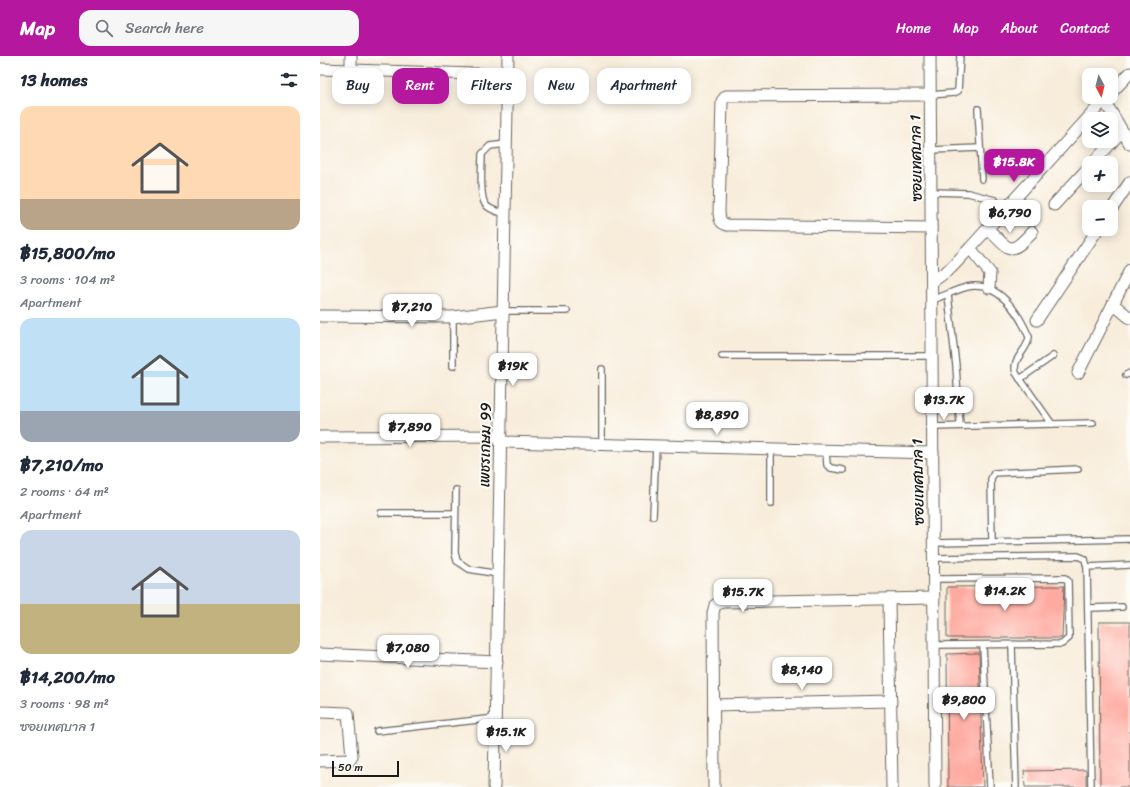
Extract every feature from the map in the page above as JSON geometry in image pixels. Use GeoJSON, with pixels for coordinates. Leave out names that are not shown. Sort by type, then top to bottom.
{"type":"FeatureCollection","features":[{"type":"Feature","properties":{"kind":"street"},"geometry":{"type":"LineString","coordinates":[[351,56],[351,68]]}},
{"type":"Feature","properties":{"kind":"street","name":"เพชรเกษม 99"},"geometry":{"type":"LineString","coordinates":[[507,68],[508,56]]}},
{"type":"Feature","properties":{"kind":"street","name":"ซอยเทศบาล 1"},"geometry":{"type":"LineString","coordinates":[[930,56],[935,787]]}},
{"type":"Feature","properties":{"kind":"street"},"geometry":{"type":"LineString","coordinates":[[320,69],[332,69]]}},
{"type":"Feature","properties":{"kind":"street"},"geometry":{"type":"LineString","coordinates":[[384,71],[457,73]]}},
{"type":"Feature","properties":{"kind":"street"},"geometry":{"type":"LineString","coordinates":[[1118,86],[1130,73]]}},
{"type":"Feature","properties":{"kind":"street"},"geometry":{"type":"LineString","coordinates":[[930,95],[726,96],[722,101],[719,213],[720,221],[722,224],[727,225],[931,228]]}},
{"type":"Feature","properties":{"kind":"street","name":"เพชรเกษม 99"},"geometry":{"type":"LineString","coordinates":[[494,787],[507,104]]}},
{"type":"Feature","properties":{"kind":"street"},"geometry":{"type":"LineString","coordinates":[[932,282],[951,268],[970,248],[1101,104]]}},
{"type":"Feature","properties":{"kind":"street"},"geometry":{"type":"LineString","coordinates":[[1110,104],[1122,131],[1130,144]]}},
{"type":"Feature","properties":{"kind":"street"},"geometry":{"type":"LineString","coordinates":[[1099,156],[1122,131]]}},
{"type":"Feature","properties":{"kind":"street"},"geometry":{"type":"LineString","coordinates":[[1054,205],[1082,175]]}},
{"type":"Feature","properties":{"kind":"street"},"geometry":{"type":"LineString","coordinates":[[1118,200],[1130,182]]}},
{"type":"Feature","properties":{"kind":"street"},"geometry":{"type":"LineString","coordinates":[[988,229],[1008,248],[1013,249],[1017,248],[1032,232]]}},
{"type":"Feature","properties":{"kind":"street"},"geometry":{"type":"LineString","coordinates":[[1037,320],[1093,236]]}},
{"type":"Feature","properties":{"kind":"street"},"geometry":{"type":"LineString","coordinates":[[970,248],[990,273],[989,288]]}},
{"type":"Feature","properties":{"kind":"street"},"geometry":{"type":"LineString","coordinates":[[1078,373],[1130,270]]}},
{"type":"Feature","properties":{"kind":"street"},"geometry":{"type":"LineString","coordinates":[[1113,304],[1130,318]]}},
{"type":"Feature","properties":{"kind":"street"},"geometry":{"type":"LineString","coordinates":[[320,316],[453,317],[503,311]]}},
{"type":"Feature","properties":{"kind":"street"},"geometry":{"type":"LineString","coordinates":[[320,437],[500,439],[602,445],[933,453]]}},
{"type":"Feature","properties":{"kind":"street"},"geometry":{"type":"LineString","coordinates":[[714,787],[713,613],[716,606],[723,602],[934,598]]}},
{"type":"Feature","properties":{"kind":"street"},"geometry":{"type":"LineString","coordinates":[[889,599],[892,787]]}},
{"type":"Feature","properties":{"kind":"street"},"geometry":{"type":"LineString","coordinates":[[320,654],[497,662]]}},
{"type":"Feature","properties":{"kind":"street"},"geometry":{"type":"LineString","coordinates":[[714,705],[891,701]]}},
{"type":"Feature","properties":{"kind":"street"},"geometry":{"type":"LineString","coordinates":[[320,712],[348,713],[352,756],[350,760],[320,761]]}},
{"type":"Feature","properties":{"kind":"lane"},"geometry":{"type":"LineString","coordinates":[[930,95],[954,94],[958,91],[960,56]]}},
{"type":"Feature","properties":{"kind":"lane"},"geometry":{"type":"LineString","coordinates":[[978,109],[982,179]]}},
{"type":"Feature","properties":{"kind":"lane"},"geometry":{"type":"LineString","coordinates":[[505,214],[489,208],[485,204],[482,195],[482,154],[490,146],[506,144]]}},
{"type":"Feature","properties":{"kind":"lane"},"geometry":{"type":"LineString","coordinates":[[931,150],[980,148]]}},
{"type":"Feature","properties":{"kind":"lane"},"geometry":{"type":"LineString","coordinates":[[932,192],[968,193],[995,200]]}},
{"type":"Feature","properties":{"kind":"lane"},"geometry":{"type":"LineString","coordinates":[[932,300],[967,288],[978,286],[989,288],[1009,303],[1029,337],[1027,346],[1015,362],[1014,367],[1020,379],[1052,424]]}},
{"type":"Feature","properties":{"kind":"lane"},"geometry":{"type":"LineString","coordinates":[[948,295],[956,366],[960,426]]}},
{"type":"Feature","properties":{"kind":"lane"},"geometry":{"type":"LineString","coordinates":[[503,311],[567,311]]}},
{"type":"Feature","properties":{"kind":"lane"},"geometry":{"type":"LineString","coordinates":[[453,317],[453,366]]}},
{"type":"Feature","properties":{"kind":"lane"},"geometry":{"type":"LineString","coordinates":[[722,356],[932,356]]}},
{"type":"Feature","properties":{"kind":"lane"},"geometry":{"type":"LineString","coordinates":[[1020,379],[1053,356]]}},
{"type":"Feature","properties":{"kind":"lane"},"geometry":{"type":"LineString","coordinates":[[602,370],[602,445]]}},
{"type":"Feature","properties":{"kind":"lane"},"geometry":{"type":"LineString","coordinates":[[932,427],[1093,423]]}},
{"type":"Feature","properties":{"kind":"lane"},"geometry":{"type":"LineString","coordinates":[[653,516],[656,446]]}},
{"type":"Feature","properties":{"kind":"lane"},"geometry":{"type":"LineString","coordinates":[[771,449],[771,504]]}},
{"type":"Feature","properties":{"kind":"lane"},"geometry":{"type":"LineString","coordinates":[[826,451],[827,465],[831,468],[843,470]]}},
{"type":"Feature","properties":{"kind":"lane"},"geometry":{"type":"LineString","coordinates":[[992,542],[991,479],[994,472],[1078,469]]}},
{"type":"Feature","properties":{"kind":"lane"},"geometry":{"type":"LineString","coordinates":[[456,490],[455,553],[457,562],[470,569],[498,574]]}},
{"type":"Feature","properties":{"kind":"lane"},"geometry":{"type":"LineString","coordinates":[[381,512],[455,513]]}},
{"type":"Feature","properties":{"kind":"lane"},"geometry":{"type":"LineString","coordinates":[[934,543],[1130,539]]}},
{"type":"Feature","properties":{"kind":"lane"},"geometry":{"type":"LineString","coordinates":[[934,558],[1078,556],[1085,559],[1087,567],[1089,608],[1091,787]]}},
{"type":"Feature","properties":{"kind":"lane"},"geometry":{"type":"LineString","coordinates":[[1087,567],[1130,566]]}},
{"type":"Feature","properties":{"kind":"lane"},"geometry":{"type":"LineString","coordinates":[[934,579],[1062,577],[1068,581],[1069,638],[1062,644],[1012,646],[934,645]]}},
{"type":"Feature","properties":{"kind":"lane"},"geometry":{"type":"LineString","coordinates":[[1089,608],[1122,607]]}},
{"type":"Feature","properties":{"kind":"lane"},"geometry":{"type":"LineString","coordinates":[[983,646],[990,787]]}},
{"type":"Feature","properties":{"kind":"lane"},"geometry":{"type":"LineString","coordinates":[[1012,646],[1016,787]]}},
{"type":"Feature","properties":{"kind":"lane"},"geometry":{"type":"LineString","coordinates":[[377,731],[496,718]]}},
{"type":"Feature","properties":{"kind":"building"},"geometry":{"type":"Polygon","coordinates":[[[1064,586],[1062,638],[947,638],[947,587],[1064,586]]]}},
{"type":"Feature","properties":{"kind":"building"},"geometry":{"type":"Polygon","coordinates":[[[1099,622],[1130,622],[1130,787],[1100,787],[1099,622]]]}},
{"type":"Feature","properties":{"kind":"building"},"geometry":{"type":"Polygon","coordinates":[[[979,653],[983,787],[948,787],[947,654],[979,653]]]}},
{"type":"Feature","properties":{"kind":"building"},"geometry":{"type":"Polygon","coordinates":[[[1086,770],[1086,787],[1025,787],[1024,771],[1086,770]]]}}]}
